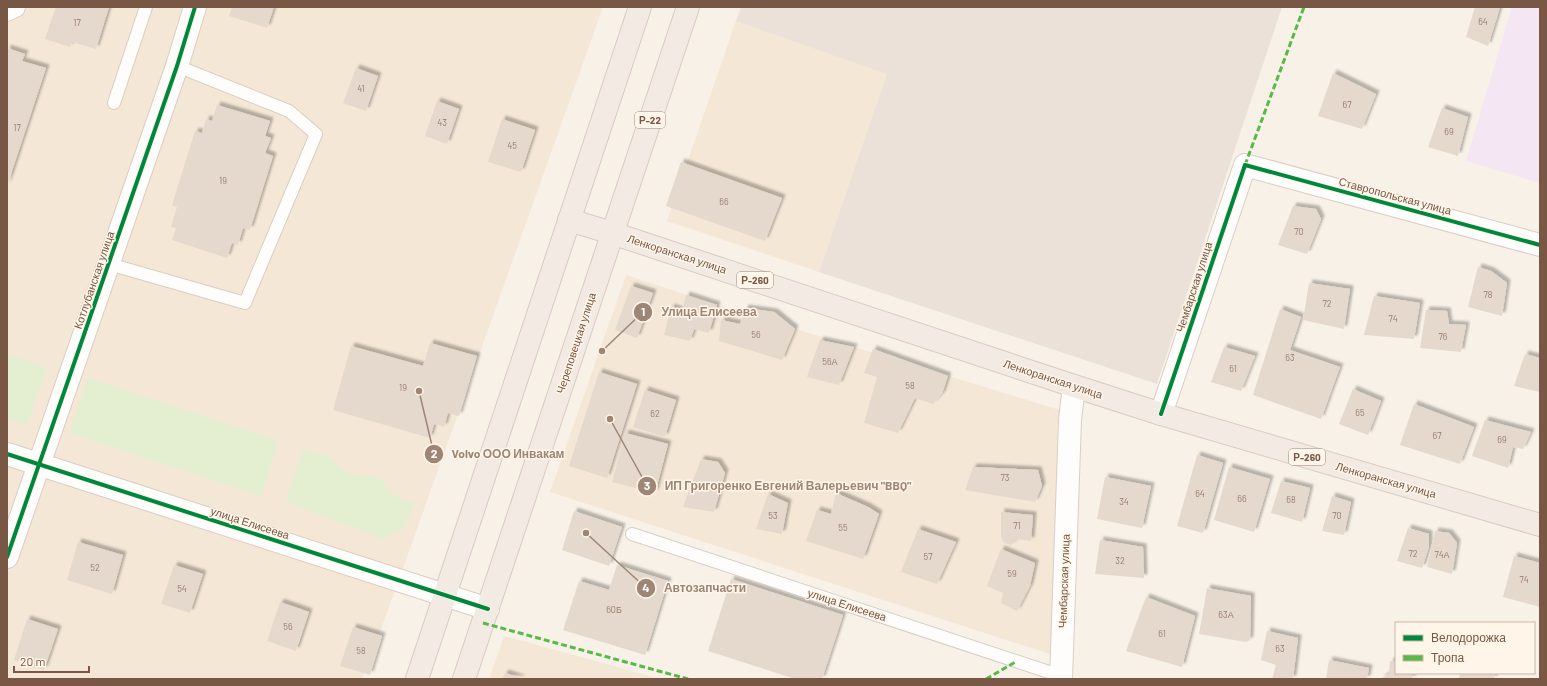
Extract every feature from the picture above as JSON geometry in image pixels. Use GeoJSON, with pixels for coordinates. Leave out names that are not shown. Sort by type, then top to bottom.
{"type":"FeatureCollection","features":[{"type":"Feature","properties":{"kind":"highway"},"geometry":{"type":"LineString","coordinates":[[417,679],[640,7]]}},
{"type":"Feature","properties":{"kind":"highway","name":"Череповецкая улица"},"geometry":{"type":"LineString","coordinates":[[464,679],[688,7]]}},
{"type":"Feature","properties":{"kind":"highway","name":"Ленкоранская улица"},"geometry":{"type":"LineString","coordinates":[[569,220],[1161,414],[1540,525]]}},
{"type":"Feature","properties":{"kind":"street","name":"Котлубанская улица"},"geometry":{"type":"LineString","coordinates":[[7,557],[177,66],[195,7]]}},
{"type":"Feature","properties":{"kind":"street","name":"Ставропольская улица"},"geometry":{"type":"LineString","coordinates":[[1244,165],[1540,244]]}},
{"type":"Feature","properties":{"kind":"street","name":"Чембарская улица"},"geometry":{"type":"LineString","coordinates":[[1161,414],[1244,165]]}},
{"type":"Feature","properties":{"kind":"street","name":"Чембарская улица"},"geometry":{"type":"LineString","coordinates":[[1061,677],[1070,420],[1074,386]]}},
{"type":"Feature","properties":{"kind":"street","name":"улица Елисеева"},"geometry":{"type":"LineString","coordinates":[[7,454],[488,609]]}},
{"type":"Feature","properties":{"kind":"lane"},"geometry":{"type":"LineString","coordinates":[[7,15],[18,10],[19,7]]}},
{"type":"Feature","properties":{"kind":"lane"},"geometry":{"type":"LineString","coordinates":[[114,102],[146,7]]}},
{"type":"Feature","properties":{"kind":"lane"},"geometry":{"type":"LineString","coordinates":[[109,264],[245,303],[316,134],[289,111],[177,66]]}},
{"type":"Feature","properties":{"kind":"lane","name":"улица Елисеева"},"geometry":{"type":"LineString","coordinates":[[632,534],[1061,677]]}},
{"type":"Feature","properties":{"kind":"shaded area"},"geometry":{"type":"Polygon","coordinates":[[[7,7],[603,7],[391,602],[362,679],[7,679],[7,7]]]}},
{"type":"Feature","properties":{"kind":"shaded area"},"geometry":{"type":"Polygon","coordinates":[[[741,7],[1282,7],[1157,384],[819,272],[887,74],[736,21],[741,7]]]}},
{"type":"Feature","properties":{"kind":"shaded area"},"geometry":{"type":"Polygon","coordinates":[[[1512,7],[1540,7],[1540,183],[1466,161],[1512,7]]]}},
{"type":"Feature","properties":{"kind":"shaded area"},"geometry":{"type":"Polygon","coordinates":[[[736,21],[888,73],[819,272],[667,221],[736,21]]]}},
{"type":"Feature","properties":{"kind":"shaded area"},"geometry":{"type":"Polygon","coordinates":[[[626,275],[717,305],[1060,410],[1050,654],[550,492],[626,275]]]}},
{"type":"Feature","properties":{"kind":"shaded area"},"geometry":{"type":"Polygon","coordinates":[[[504,636],[661,679],[489,679],[504,636]]]}},
{"type":"Feature","properties":{"kind":"green space"},"geometry":{"type":"Polygon","coordinates":[[[7,354],[47,368],[27,425],[7,418],[7,354]]]}},
{"type":"Feature","properties":{"kind":"green space"},"geometry":{"type":"Polygon","coordinates":[[[88,378],[279,441],[261,496],[69,433],[88,378]]]}},
{"type":"Feature","properties":{"kind":"green space"},"geometry":{"type":"Polygon","coordinates":[[[303,449],[331,457],[340,469],[381,479],[390,492],[403,501],[417,501],[403,528],[384,539],[286,502],[303,449]]]}},
{"type":"Feature","properties":{"kind":"building"},"geometry":{"type":"Polygon","coordinates":[[[56,7],[109,7],[96,49],[72,42],[70,47],[45,39],[56,7]]]}},
{"type":"Feature","properties":{"kind":"building"},"geometry":{"type":"Polygon","coordinates":[[[232,7],[274,7],[267,28],[229,16],[232,7]]]}},
{"type":"Feature","properties":{"kind":"building"},"geometry":{"type":"Polygon","coordinates":[[[1475,7],[1500,7],[1488,46],[1466,37],[1475,7]]]}},
{"type":"Feature","properties":{"kind":"building"},"geometry":{"type":"Polygon","coordinates":[[[7,48],[25,54],[22,61],[46,68],[7,186],[7,48]]]}},
{"type":"Feature","properties":{"kind":"building"},"geometry":{"type":"Polygon","coordinates":[[[356,68],[378,76],[366,111],[343,103],[356,68]]]}},
{"type":"Feature","properties":{"kind":"building"},"geometry":{"type":"Polygon","coordinates":[[[1333,73],[1376,94],[1362,129],[1318,116],[1333,73]]]}},
{"type":"Feature","properties":{"kind":"building"},"geometry":{"type":"Polygon","coordinates":[[[437,101],[459,109],[447,144],[425,136],[437,101]]]}},
{"type":"Feature","properties":{"kind":"building"},"geometry":{"type":"Polygon","coordinates":[[[217,105],[270,121],[265,136],[271,138],[265,153],[273,156],[250,230],[243,228],[238,245],[232,243],[227,258],[172,240],[176,228],[171,227],[177,207],[172,205],[195,131],[202,133],[206,119],[212,121],[217,105]]]}},
{"type":"Feature","properties":{"kind":"building"},"geometry":{"type":"Polygon","coordinates":[[[1442,108],[1468,117],[1458,156],[1428,147],[1442,108]]]}},
{"type":"Feature","properties":{"kind":"building"},"geometry":{"type":"Polygon","coordinates":[[[502,119],[535,130],[521,172],[488,162],[502,119]]]}},
{"type":"Feature","properties":{"kind":"building"},"geometry":{"type":"Polygon","coordinates":[[[681,162],[782,198],[765,241],[666,206],[681,162]]]}},
{"type":"Feature","properties":{"kind":"building"},"geometry":{"type":"Polygon","coordinates":[[[1293,206],[1316,209],[1321,219],[1307,254],[1278,245],[1293,206]]]}},
{"type":"Feature","properties":{"kind":"building"},"geometry":{"type":"Polygon","coordinates":[[[1478,267],[1491,271],[1507,283],[1502,316],[1468,307],[1478,267]]]}},
{"type":"Feature","properties":{"kind":"building"},"geometry":{"type":"Polygon","coordinates":[[[1309,283],[1350,289],[1344,329],[1303,320],[1309,283]]]}},
{"type":"Feature","properties":{"kind":"building"},"geometry":{"type":"Polygon","coordinates":[[[631,286],[653,293],[637,338],[615,330],[631,286]]]}},
{"type":"Feature","properties":{"kind":"building"},"geometry":{"type":"Polygon","coordinates":[[[686,295],[717,305],[709,333],[694,329],[690,341],[664,335],[671,307],[682,311],[686,295]]]}},
{"type":"Feature","properties":{"kind":"building"},"geometry":{"type":"Polygon","coordinates":[[[1374,296],[1420,303],[1414,339],[1364,335],[1374,296]]]}},
{"type":"Feature","properties":{"kind":"building"},"geometry":{"type":"Polygon","coordinates":[[[745,308],[774,312],[795,329],[782,360],[719,341],[721,320],[740,324],[745,308]]]}},
{"type":"Feature","properties":{"kind":"building"},"geometry":{"type":"Polygon","coordinates":[[[1280,309],[1301,317],[1290,350],[1340,367],[1321,419],[1253,395],[1280,309]]]}},
{"type":"Feature","properties":{"kind":"building"},"geometry":{"type":"Polygon","coordinates":[[[1426,310],[1447,311],[1449,324],[1466,325],[1461,352],[1420,348],[1426,310]]]}},
{"type":"Feature","properties":{"kind":"building"},"geometry":{"type":"Polygon","coordinates":[[[820,340],[854,347],[839,385],[807,377],[820,340]]]}},
{"type":"Feature","properties":{"kind":"building"},"geometry":{"type":"Polygon","coordinates":[[[430,343],[477,356],[459,416],[448,413],[444,427],[434,424],[430,438],[333,410],[351,346],[423,366],[430,343]]]}},
{"type":"Feature","properties":{"kind":"building"},"geometry":{"type":"Polygon","coordinates":[[[1224,347],[1255,356],[1241,391],[1211,382],[1224,347]]]}},
{"type":"Feature","properties":{"kind":"building"},"geometry":{"type":"Polygon","coordinates":[[[873,349],[948,376],[942,394],[933,404],[915,398],[898,433],[864,423],[877,377],[864,373],[873,349]]]}},
{"type":"Feature","properties":{"kind":"building"},"geometry":{"type":"Polygon","coordinates":[[[1525,354],[1540,358],[1540,392],[1514,386],[1525,354]]]}},
{"type":"Feature","properties":{"kind":"building"},"geometry":{"type":"Polygon","coordinates":[[[599,372],[637,384],[607,478],[569,466],[599,372]]]}},
{"type":"Feature","properties":{"kind":"building"},"geometry":{"type":"Polygon","coordinates":[[[1353,389],[1381,401],[1368,435],[1339,424],[1353,389]]]}},
{"type":"Feature","properties":{"kind":"building"},"geometry":{"type":"Polygon","coordinates":[[[645,390],[676,400],[665,437],[633,427],[645,390]]]}},
{"type":"Feature","properties":{"kind":"building"},"geometry":{"type":"Polygon","coordinates":[[[1414,404],[1474,427],[1460,464],[1400,445],[1414,404]]]}},
{"type":"Feature","properties":{"kind":"building"},"geometry":{"type":"Polygon","coordinates":[[[1485,420],[1531,432],[1523,449],[1513,447],[1508,468],[1472,456],[1485,420]]]}},
{"type":"Feature","properties":{"kind":"building"},"geometry":{"type":"Polygon","coordinates":[[[625,433],[668,444],[655,493],[612,482],[625,433]]]}},
{"type":"Feature","properties":{"kind":"building"},"geometry":{"type":"Polygon","coordinates":[[[1197,455],[1223,463],[1203,533],[1177,526],[1197,455]]]}},
{"type":"Feature","properties":{"kind":"building"},"geometry":{"type":"Polygon","coordinates":[[[701,459],[718,462],[725,473],[714,512],[683,507],[701,459]]]}},
{"type":"Feature","properties":{"kind":"building"},"geometry":{"type":"Polygon","coordinates":[[[973,467],[1038,470],[1042,486],[1035,502],[965,490],[973,467]]]}},
{"type":"Feature","properties":{"kind":"building"},"geometry":{"type":"Polygon","coordinates":[[[1229,467],[1270,479],[1254,532],[1214,520],[1229,467]]]}},
{"type":"Feature","properties":{"kind":"building"},"geometry":{"type":"Polygon","coordinates":[[[1105,477],[1151,486],[1142,528],[1097,519],[1105,477]]]}},
{"type":"Feature","properties":{"kind":"building"},"geometry":{"type":"Polygon","coordinates":[[[1281,481],[1310,488],[1302,522],[1271,513],[1281,481]]]}},
{"type":"Feature","properties":{"kind":"building"},"geometry":{"type":"Polygon","coordinates":[[[836,493],[868,507],[879,514],[863,559],[806,541],[817,510],[831,514],[836,493]]]}},
{"type":"Feature","properties":{"kind":"building"},"geometry":{"type":"Polygon","coordinates":[[[768,494],[788,503],[782,534],[756,529],[768,494]]]}},
{"type":"Feature","properties":{"kind":"building"},"geometry":{"type":"Polygon","coordinates":[[[1332,496],[1351,502],[1344,535],[1322,531],[1332,496]]]}},
{"type":"Feature","properties":{"kind":"building"},"geometry":{"type":"Polygon","coordinates":[[[574,511],[622,527],[609,566],[562,550],[574,511]]]}},
{"type":"Feature","properties":{"kind":"building"},"geometry":{"type":"Polygon","coordinates":[[[1001,512],[1033,515],[1031,541],[1017,539],[1011,545],[1004,543],[1001,537],[1001,512]]]}},
{"type":"Feature","properties":{"kind":"building"},"geometry":{"type":"Polygon","coordinates":[[[1408,528],[1429,534],[1429,547],[1422,568],[1397,561],[1408,528]]]}},
{"type":"Feature","properties":{"kind":"building"},"geometry":{"type":"Polygon","coordinates":[[[918,529],[956,542],[937,584],[901,572],[918,529]]]}},
{"type":"Feature","properties":{"kind":"building"},"geometry":{"type":"Polygon","coordinates":[[[1435,531],[1449,533],[1457,543],[1452,574],[1427,567],[1435,531]]]}},
{"type":"Feature","properties":{"kind":"building"},"geometry":{"type":"Polygon","coordinates":[[[1100,540],[1143,547],[1144,578],[1095,574],[1100,540]]]}},
{"type":"Feature","properties":{"kind":"building"},"geometry":{"type":"Polygon","coordinates":[[[78,542],[123,555],[112,594],[67,580],[78,542]]]}},
{"type":"Feature","properties":{"kind":"building"},"geometry":{"type":"Polygon","coordinates":[[[1001,549],[1035,563],[1030,586],[1017,611],[1001,603],[1003,593],[987,586],[1001,549]]]}},
{"type":"Feature","properties":{"kind":"building"},"geometry":{"type":"Polygon","coordinates":[[[1514,556],[1540,563],[1540,607],[1503,597],[1514,556]]]}},
{"type":"Feature","properties":{"kind":"building"},"geometry":{"type":"Polygon","coordinates":[[[174,565],[203,574],[190,613],[161,604],[174,565]]]}},
{"type":"Feature","properties":{"kind":"building"},"geometry":{"type":"Polygon","coordinates":[[[617,565],[668,581],[645,655],[563,630],[579,581],[609,590],[617,565]]]}},
{"type":"Feature","properties":{"kind":"building"},"geometry":{"type":"Polygon","coordinates":[[[731,579],[843,615],[822,679],[795,679],[708,651],[731,579]]]}},
{"type":"Feature","properties":{"kind":"building"},"geometry":{"type":"Polygon","coordinates":[[[1207,588],[1251,596],[1250,640],[1246,642],[1199,634],[1207,588]]]}},
{"type":"Feature","properties":{"kind":"building"},"geometry":{"type":"Polygon","coordinates":[[[1146,597],[1195,616],[1182,667],[1126,651],[1146,597]]]}},
{"type":"Feature","properties":{"kind":"building"},"geometry":{"type":"Polygon","coordinates":[[[280,602],[309,612],[296,651],[267,641],[280,602]]]}},
{"type":"Feature","properties":{"kind":"building"},"geometry":{"type":"Polygon","coordinates":[[[27,619],[58,629],[44,670],[14,660],[27,619]]]}},
{"type":"Feature","properties":{"kind":"building"},"geometry":{"type":"Polygon","coordinates":[[[353,627],[382,636],[370,675],[340,666],[353,627]]]}},
{"type":"Feature","properties":{"kind":"building"},"geometry":{"type":"Polygon","coordinates":[[[1267,631],[1298,638],[1293,679],[1272,679],[1276,665],[1261,660],[1267,631]]]}},
{"type":"Feature","properties":{"kind":"building"},"geometry":{"type":"Polygon","coordinates":[[[1329,660],[1369,668],[1367,679],[1326,679],[1329,660]]]}},
{"type":"Feature","properties":{"kind":"building"},"geometry":{"type":"Polygon","coordinates":[[[1390,661],[1395,662],[1395,674],[1411,674],[1413,679],[1380,679],[1389,674],[1390,661]]]}},
{"type":"Feature","properties":{"kind":"building"},"geometry":{"type":"Polygon","coordinates":[[[505,673],[523,679],[502,679],[505,673]]]}},
{"type":"Feature","properties":{"kind":"building"},"geometry":{"type":"Polygon","coordinates":[[[1460,674],[1495,674],[1494,679],[1459,679],[1460,674]]]}},
{"type":"Feature","properties":{"kind":"marked path"},"geometry":{"type":"LineString","coordinates":[[1245,165],[1304,7]]}},
{"type":"Feature","properties":{"kind":"marked path"},"geometry":{"type":"LineString","coordinates":[[483,623],[688,679]]}},
{"type":"Feature","properties":{"kind":"marked path"},"geometry":{"type":"LineString","coordinates":[[986,679],[1017,661]]}},
{"type":"Feature","properties":{"kind":"cycle path"},"geometry":{"type":"LineString","coordinates":[[7,557],[177,66],[195,7]]}},
{"type":"Feature","properties":{"kind":"cycle path"},"geometry":{"type":"LineString","coordinates":[[1161,414],[1245,165],[1540,245]]}},
{"type":"Feature","properties":{"kind":"cycle path"},"geometry":{"type":"LineString","coordinates":[[7,454],[488,609]]}},
{"type":"Feature","properties":{"kind":"place","name":"Улица Елисеева"},"geometry":{"type":"Point","coordinates":[602,351]}},
{"type":"Feature","properties":{"kind":"place","name":"Volvo ООО Инвакам"},"geometry":{"type":"Point","coordinates":[419,391]}},
{"type":"Feature","properties":{"kind":"place","name":"ИП Григоренко Евгений Валерьевич \"BBQ\""},"geometry":{"type":"Point","coordinates":[610,419]}},
{"type":"Feature","properties":{"kind":"place","name":"Автозапчасти"},"geometry":{"type":"Point","coordinates":[586,533]}}]}
